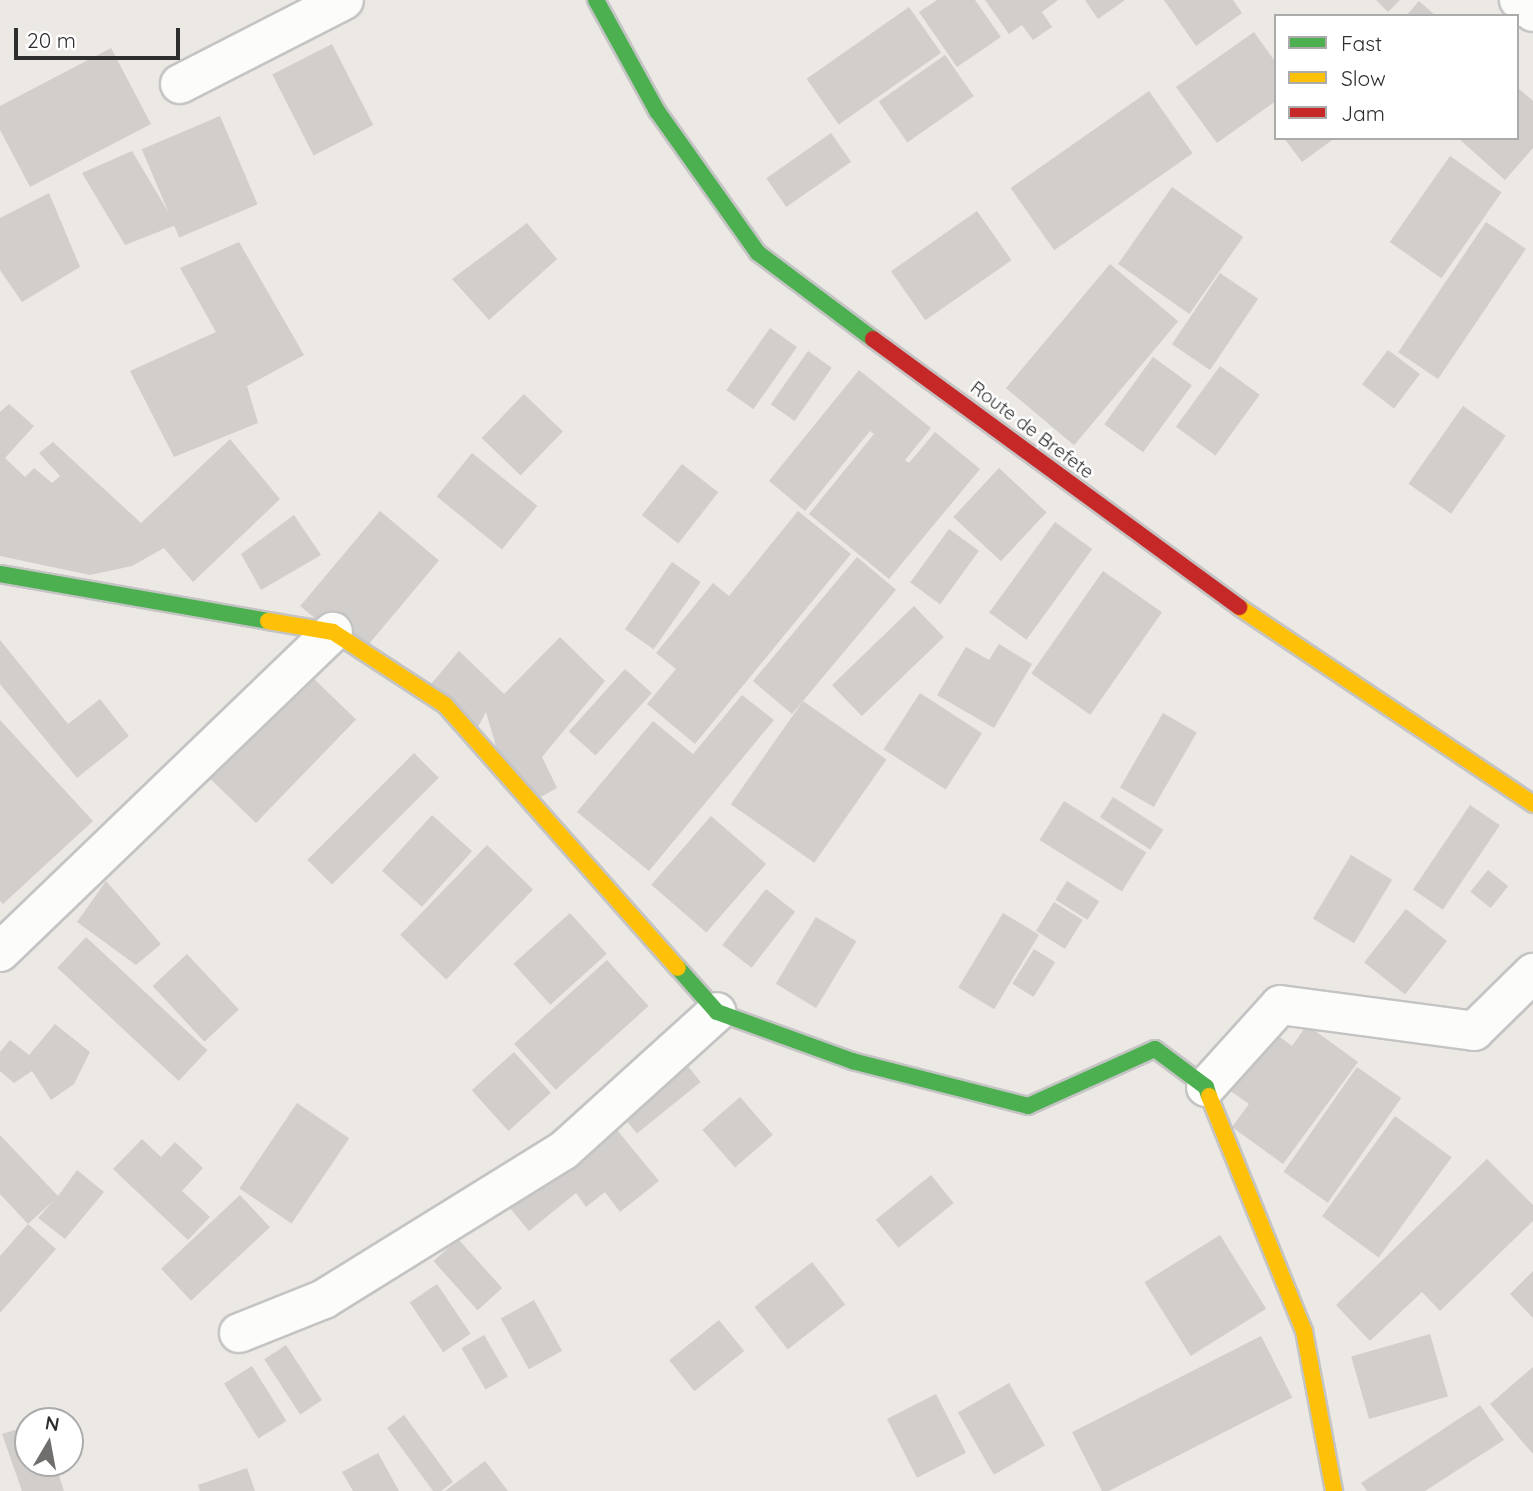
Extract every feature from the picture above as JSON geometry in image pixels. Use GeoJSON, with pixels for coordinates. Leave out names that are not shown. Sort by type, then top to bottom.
{"type":"FeatureCollection","features":[{"type":"Feature","properties":{"kind":"street"},"geometry":{"type":"LineString","coordinates":[[180,84],[344,0]]}},
{"type":"Feature","properties":{"kind":"street","name":"Route de Brefete"},"geometry":{"type":"LineString","coordinates":[[596,0],[656,111],[758,253],[1187,572],[1533,804]]}},
{"type":"Feature","properties":{"kind":"street"},"geometry":{"type":"LineString","coordinates":[[1519,0],[1533,12]]}},
{"type":"Feature","properties":{"kind":"street"},"geometry":{"type":"LineString","coordinates":[[0,574],[333,632],[445,705],[717,1012],[852,1060],[1028,1107],[1155,1049],[1206,1087],[1304,1331],[1334,1491]]}},
{"type":"Feature","properties":{"kind":"street"},"geometry":{"type":"LineString","coordinates":[[0,952],[333,632]]}},
{"type":"Feature","properties":{"kind":"street"},"geometry":{"type":"LineString","coordinates":[[1206,1087],[1280,1005],[1474,1031],[1533,973]]}},
{"type":"Feature","properties":{"kind":"street"},"geometry":{"type":"LineString","coordinates":[[239,1333],[324,1299],[563,1152],[717,1012]]}},
{"type":"Feature","properties":{"kind":"building"},"geometry":{"type":"Polygon","coordinates":[[[937,0],[975,0],[1001,37],[957,67],[919,12],[937,0]]]}},
{"type":"Feature","properties":{"kind":"building"},"geometry":{"type":"Polygon","coordinates":[[[985,0],[1058,0],[1042,12],[1052,27],[1033,40],[1022,25],[1009,34],[985,0]]]}},
{"type":"Feature","properties":{"kind":"building"},"geometry":{"type":"Polygon","coordinates":[[[1085,0],[1125,0],[1098,19],[1085,0]]]}},
{"type":"Feature","properties":{"kind":"building"},"geometry":{"type":"Polygon","coordinates":[[[1164,0],[1233,0],[1242,13],[1196,46],[1164,0]]]}},
{"type":"Feature","properties":{"kind":"building"},"geometry":{"type":"Polygon","coordinates":[[[1376,0],[1400,0],[1388,12],[1376,0]]]}},
{"type":"Feature","properties":{"kind":"building"},"geometry":{"type":"Polygon","coordinates":[[[1419,1],[1434,14],[1408,14],[1419,1]]]}},
{"type":"Feature","properties":{"kind":"building"},"geometry":{"type":"Polygon","coordinates":[[[909,7],[941,53],[839,125],[807,79],[909,7]]]}},
{"type":"Feature","properties":{"kind":"building"},"geometry":{"type":"Polygon","coordinates":[[[1254,32],[1274,60],[1274,102],[1217,143],[1176,87],[1254,32]]]}},
{"type":"Feature","properties":{"kind":"building"},"geometry":{"type":"Polygon","coordinates":[[[332,44],[373,125],[314,155],[272,74],[332,44]]]}},
{"type":"Feature","properties":{"kind":"building"},"geometry":{"type":"Polygon","coordinates":[[[111,48],[151,124],[30,187],[0,130],[0,106],[111,48]]]}},
{"type":"Feature","properties":{"kind":"building"},"geometry":{"type":"Polygon","coordinates":[[[945,55],[974,96],[907,142],[879,101],[945,55]]]}},
{"type":"Feature","properties":{"kind":"building"},"geometry":{"type":"Polygon","coordinates":[[[1519,89],[1533,101],[1533,148],[1505,180],[1460,140],[1519,140],[1519,89]]]}},
{"type":"Feature","properties":{"kind":"building"},"geometry":{"type":"Polygon","coordinates":[[[1149,91],[1193,153],[1054,250],[1011,188],[1149,91]]]}},
{"type":"Feature","properties":{"kind":"building"},"geometry":{"type":"Polygon","coordinates":[[[220,116],[258,204],[179,238],[142,149],[220,116]]]}},
{"type":"Feature","properties":{"kind":"building"},"geometry":{"type":"Polygon","coordinates":[[[831,133],[851,162],[786,207],[766,178],[831,133]]]}},
{"type":"Feature","properties":{"kind":"building"},"geometry":{"type":"Polygon","coordinates":[[[1286,140],[1332,140],[1302,162],[1286,140]]]}},
{"type":"Feature","properties":{"kind":"building"},"geometry":{"type":"Polygon","coordinates":[[[132,151],[176,225],[125,245],[82,173],[132,151]]]}},
{"type":"Feature","properties":{"kind":"building"},"geometry":{"type":"Polygon","coordinates":[[[1450,156],[1502,192],[1441,278],[1390,242],[1450,156]]]}},
{"type":"Feature","properties":{"kind":"building"},"geometry":{"type":"Polygon","coordinates":[[[1172,187],[1243,237],[1189,314],[1118,264],[1172,187]]]}},
{"type":"Feature","properties":{"kind":"building"},"geometry":{"type":"Polygon","coordinates":[[[49,193],[80,267],[22,302],[0,270],[0,218],[49,193]]]}},
{"type":"Feature","properties":{"kind":"building"},"geometry":{"type":"Polygon","coordinates":[[[977,211],[1011,260],[925,320],[891,271],[977,211]]]}},
{"type":"Feature","properties":{"kind":"building"},"geometry":{"type":"Polygon","coordinates":[[[1486,222],[1526,249],[1438,379],[1398,352],[1486,222]]]}},
{"type":"Feature","properties":{"kind":"building"},"geometry":{"type":"Polygon","coordinates":[[[527,223],[557,259],[489,320],[452,279],[527,223]]]}},
{"type":"Feature","properties":{"kind":"building"},"geometry":{"type":"Polygon","coordinates":[[[239,242],[304,355],[247,386],[258,423],[174,457],[130,371],[216,332],[180,268],[239,242]]]}},
{"type":"Feature","properties":{"kind":"building"},"geometry":{"type":"Polygon","coordinates":[[[1110,264],[1178,321],[1074,445],[1006,388],[1110,264]]]}},
{"type":"Feature","properties":{"kind":"building"},"geometry":{"type":"Polygon","coordinates":[[[1220,273],[1258,299],[1210,370],[1172,344],[1220,273]]]}},
{"type":"Feature","properties":{"kind":"building"},"geometry":{"type":"Polygon","coordinates":[[[770,328],[797,347],[753,409],[726,390],[770,328]]]}},
{"type":"Feature","properties":{"kind":"building"},"geometry":{"type":"Polygon","coordinates":[[[1388,350],[1420,374],[1394,408],[1362,384],[1388,350]]]}},
{"type":"Feature","properties":{"kind":"building"},"geometry":{"type":"Polygon","coordinates":[[[808,351],[832,368],[794,421],[771,404],[808,351]]]}},
{"type":"Feature","properties":{"kind":"building"},"geometry":{"type":"Polygon","coordinates":[[[1153,357],[1192,385],[1143,452],[1104,424],[1153,357]]]}},
{"type":"Feature","properties":{"kind":"building"},"geometry":{"type":"Polygon","coordinates":[[[1220,366],[1260,395],[1216,455],[1176,427],[1220,366]]]}},
{"type":"Feature","properties":{"kind":"building"},"geometry":{"type":"Polygon","coordinates":[[[859,370],[931,428],[905,460],[909,463],[935,432],[980,469],[889,579],[809,514],[874,434],[870,431],[805,511],[769,481],[859,370]]]}},
{"type":"Feature","properties":{"kind":"building"},"geometry":{"type":"Polygon","coordinates":[[[524,394],[563,432],[520,475],[482,438],[524,394]]]}},
{"type":"Feature","properties":{"kind":"building"},"geometry":{"type":"Polygon","coordinates":[[[9,404],[34,426],[5,458],[25,477],[34,468],[52,483],[60,476],[39,453],[53,442],[141,523],[230,439],[280,499],[193,582],[164,548],[132,566],[90,575],[0,556],[0,412],[9,404]]]}},
{"type":"Feature","properties":{"kind":"building"},"geometry":{"type":"Polygon","coordinates":[[[1463,406],[1506,436],[1451,514],[1409,484],[1463,406]]]}},
{"type":"Feature","properties":{"kind":"building"},"geometry":{"type":"Polygon","coordinates":[[[472,453],[537,506],[502,549],[437,497],[472,453]]]}},
{"type":"Feature","properties":{"kind":"building"},"geometry":{"type":"Polygon","coordinates":[[[682,464],[718,492],[678,544],[642,515],[682,464]]]}},
{"type":"Feature","properties":{"kind":"building"},"geometry":{"type":"Polygon","coordinates":[[[999,468],[1047,512],[1001,561],[953,517],[999,468]]]}},
{"type":"Feature","properties":{"kind":"building"},"geometry":{"type":"Polygon","coordinates":[[[380,511],[439,560],[359,655],[300,606],[380,511]]]}},
{"type":"Feature","properties":{"kind":"building"},"geometry":{"type":"Polygon","coordinates":[[[798,511],[851,554],[695,744],[647,704],[676,669],[656,653],[713,583],[729,596],[798,511]]]}},
{"type":"Feature","properties":{"kind":"building"},"geometry":{"type":"Polygon","coordinates":[[[294,515],[321,555],[261,590],[241,554],[294,515]]]}},
{"type":"Feature","properties":{"kind":"building"},"geometry":{"type":"Polygon","coordinates":[[[1055,522],[1092,549],[1026,640],[989,613],[1055,522]]]}},
{"type":"Feature","properties":{"kind":"building"},"geometry":{"type":"Polygon","coordinates":[[[949,529],[979,551],[940,604],[910,582],[949,529]]]}},
{"type":"Feature","properties":{"kind":"building"},"geometry":{"type":"Polygon","coordinates":[[[857,557],[896,590],[792,714],[753,681],[857,557]]]}},
{"type":"Feature","properties":{"kind":"building"},"geometry":{"type":"Polygon","coordinates":[[[672,562],[701,582],[654,649],[625,629],[672,562]]]}},
{"type":"Feature","properties":{"kind":"building"},"geometry":{"type":"Polygon","coordinates":[[[1103,571],[1162,612],[1090,715],[1031,673],[1103,571]]]}},
{"type":"Feature","properties":{"kind":"building"},"geometry":{"type":"Polygon","coordinates":[[[914,606],[944,637],[862,716],[832,685],[914,606]]]}},
{"type":"Feature","properties":{"kind":"building"},"geometry":{"type":"Polygon","coordinates":[[[560,637],[605,681],[542,757],[557,788],[528,804],[502,767],[486,712],[472,738],[425,691],[459,651],[504,694],[560,637]]]}},
{"type":"Feature","properties":{"kind":"building"},"geometry":{"type":"Polygon","coordinates":[[[0,640],[68,724],[100,699],[129,736],[77,778],[0,684],[0,640]]]}},
{"type":"Feature","properties":{"kind":"building"},"geometry":{"type":"Polygon","coordinates":[[[999,644],[1032,664],[994,728],[937,695],[966,647],[989,660],[999,644]]]}},
{"type":"Feature","properties":{"kind":"building"},"geometry":{"type":"Polygon","coordinates":[[[625,669],[652,693],[596,756],[569,731],[625,669]]]}},
{"type":"Feature","properties":{"kind":"building"},"geometry":{"type":"Polygon","coordinates":[[[310,675],[356,719],[256,823],[210,779],[310,675]]]}},
{"type":"Feature","properties":{"kind":"building"},"geometry":{"type":"Polygon","coordinates":[[[920,693],[982,733],[946,789],[884,749],[920,693]]]}},
{"type":"Feature","properties":{"kind":"building"},"geometry":{"type":"Polygon","coordinates":[[[742,695],[774,720],[649,871],[577,812],[653,721],[693,754],[742,695]]]}},
{"type":"Feature","properties":{"kind":"building"},"geometry":{"type":"Polygon","coordinates":[[[803,701],[887,760],[814,863],[731,804],[803,701]]]}},
{"type":"Feature","properties":{"kind":"building"},"geometry":{"type":"Polygon","coordinates":[[[1163,713],[1197,732],[1154,807],[1120,787],[1163,713]]]}},
{"type":"Feature","properties":{"kind":"building"},"geometry":{"type":"Polygon","coordinates":[[[0,720],[93,821],[3,904],[0,901],[0,720]]]}},
{"type":"Feature","properties":{"kind":"building"},"geometry":{"type":"Polygon","coordinates":[[[414,753],[439,778],[332,885],[307,860],[414,753]]]}},
{"type":"Feature","properties":{"kind":"building"},"geometry":{"type":"Polygon","coordinates":[[[1113,797],[1163,830],[1150,850],[1100,817],[1113,797]]]}},
{"type":"Feature","properties":{"kind":"building"},"geometry":{"type":"Polygon","coordinates":[[[1064,801],[1146,852],[1122,891],[1040,840],[1064,801]]]}},
{"type":"Feature","properties":{"kind":"building"},"geometry":{"type":"Polygon","coordinates":[[[1470,805],[1500,825],[1443,910],[1413,890],[1470,805]]]}},
{"type":"Feature","properties":{"kind":"building"},"geometry":{"type":"Polygon","coordinates":[[[432,815],[472,851],[422,907],[382,871],[432,815]]]}},
{"type":"Feature","properties":{"kind":"building"},"geometry":{"type":"Polygon","coordinates":[[[711,816],[766,864],[706,933],[651,885],[711,816]]]}},
{"type":"Feature","properties":{"kind":"building"},"geometry":{"type":"Polygon","coordinates":[[[487,845],[533,889],[446,979],[400,935],[487,845]]]}},
{"type":"Feature","properties":{"kind":"building"},"geometry":{"type":"Polygon","coordinates":[[[1351,855],[1392,880],[1354,943],[1313,918],[1351,855]]]}},
{"type":"Feature","properties":{"kind":"building"},"geometry":{"type":"Polygon","coordinates":[[[1488,870],[1508,886],[1491,908],[1470,892],[1488,870]]]}},
{"type":"Feature","properties":{"kind":"building"},"geometry":{"type":"Polygon","coordinates":[[[106,881],[161,944],[136,965],[77,922],[106,881]]]}},
{"type":"Feature","properties":{"kind":"building"},"geometry":{"type":"Polygon","coordinates":[[[1067,881],[1099,901],[1088,920],[1055,900],[1067,881]]]}},
{"type":"Feature","properties":{"kind":"building"},"geometry":{"type":"Polygon","coordinates":[[[766,889],[795,912],[751,968],[722,945],[766,889]]]}},
{"type":"Feature","properties":{"kind":"building"},"geometry":{"type":"Polygon","coordinates":[[[1054,902],[1083,920],[1065,949],[1036,931],[1054,902]]]}},
{"type":"Feature","properties":{"kind":"building"},"geometry":{"type":"Polygon","coordinates":[[[1406,909],[1447,941],[1405,995],[1364,963],[1406,909]]]}},
{"type":"Feature","properties":{"kind":"building"},"geometry":{"type":"Polygon","coordinates":[[[570,913],[607,954],[550,1005],[514,964],[570,913]]]}},
{"type":"Feature","properties":{"kind":"building"},"geometry":{"type":"Polygon","coordinates":[[[1003,913],[1039,935],[994,1009],[958,988],[1003,913]]]}},
{"type":"Feature","properties":{"kind":"building"},"geometry":{"type":"Polygon","coordinates":[[[816,917],[856,941],[816,1008],[776,984],[816,917]]]}},
{"type":"Feature","properties":{"kind":"building"},"geometry":{"type":"Polygon","coordinates":[[[86,937],[207,1050],[179,1081],[57,968],[86,937]]]}},
{"type":"Feature","properties":{"kind":"building"},"geometry":{"type":"Polygon","coordinates":[[[1034,949],[1055,962],[1033,997],[1012,984],[1034,949]]]}},
{"type":"Feature","properties":{"kind":"building"},"geometry":{"type":"Polygon","coordinates":[[[187,954],[239,1010],[204,1042],[153,986],[187,954]]]}},
{"type":"Feature","properties":{"kind":"building"},"geometry":{"type":"Polygon","coordinates":[[[607,960],[648,1006],[556,1090],[514,1044],[607,960]]]}},
{"type":"Feature","properties":{"kind":"building"},"geometry":{"type":"Polygon","coordinates":[[[55,1024],[90,1052],[74,1084],[51,1100],[32,1071],[14,1083],[0,1071],[0,1052],[10,1040],[29,1055],[55,1024]]]}},
{"type":"Feature","properties":{"kind":"building"},"geometry":{"type":"Polygon","coordinates":[[[1307,1025],[1358,1062],[1283,1164],[1232,1127],[1249,1104],[1222,1085],[1265,1026],[1292,1046],[1307,1025]]]}},
{"type":"Feature","properties":{"kind":"building"},"geometry":{"type":"Polygon","coordinates":[[[514,1052],[551,1093],[508,1131],[472,1090],[514,1052]]]}},
{"type":"Feature","properties":{"kind":"building"},"geometry":{"type":"Polygon","coordinates":[[[678,1054],[701,1082],[637,1134],[614,1106],[678,1054]]]}},
{"type":"Feature","properties":{"kind":"building"},"geometry":{"type":"Polygon","coordinates":[[[1357,1067],[1401,1098],[1328,1203],[1284,1172],[1357,1067]]]}},
{"type":"Feature","properties":{"kind":"building"},"geometry":{"type":"Polygon","coordinates":[[[740,1097],[773,1135],[735,1168],[702,1130],[740,1097]]]}},
{"type":"Feature","properties":{"kind":"building"},"geometry":{"type":"Polygon","coordinates":[[[297,1103],[349,1138],[292,1224],[239,1188],[297,1103]]]}},
{"type":"Feature","properties":{"kind":"building"},"geometry":{"type":"Polygon","coordinates":[[[1395,1116],[1452,1157],[1379,1257],[1322,1216],[1395,1116]]]}},
{"type":"Feature","properties":{"kind":"building"},"geometry":{"type":"Polygon","coordinates":[[[608,1119],[659,1181],[620,1212],[605,1192],[586,1207],[576,1193],[529,1231],[505,1202],[608,1119]]]}},
{"type":"Feature","properties":{"kind":"building"},"geometry":{"type":"Polygon","coordinates":[[[0,1135],[58,1196],[77,1170],[104,1192],[65,1239],[38,1218],[53,1201],[28,1224],[0,1194],[0,1135]]]}},
{"type":"Feature","properties":{"kind":"building"},"geometry":{"type":"Polygon","coordinates":[[[142,1139],[161,1157],[175,1142],[203,1168],[182,1191],[210,1217],[188,1240],[113,1169],[142,1139]]]}},
{"type":"Feature","properties":{"kind":"building"},"geometry":{"type":"Polygon","coordinates":[[[1487,1159],[1533,1205],[1533,1221],[1440,1311],[1422,1292],[1370,1341],[1336,1305],[1487,1159]]]}},
{"type":"Feature","properties":{"kind":"building"},"geometry":{"type":"Polygon","coordinates":[[[931,1175],[954,1203],[898,1248],[876,1220],[931,1175]]]}},
{"type":"Feature","properties":{"kind":"building"},"geometry":{"type":"Polygon","coordinates":[[[240,1195],[270,1227],[191,1301],[161,1269],[240,1195]]]}},
{"type":"Feature","properties":{"kind":"building"},"geometry":{"type":"Polygon","coordinates":[[[28,1224],[56,1249],[0,1313],[0,1256],[28,1224]]]}},
{"type":"Feature","properties":{"kind":"building"},"geometry":{"type":"Polygon","coordinates":[[[1220,1235],[1266,1309],[1191,1356],[1145,1282],[1220,1235]]]}},
{"type":"Feature","properties":{"kind":"building"},"geometry":{"type":"Polygon","coordinates":[[[458,1239],[502,1288],[478,1310],[433,1261],[458,1239]]]}},
{"type":"Feature","properties":{"kind":"building"},"geometry":{"type":"Polygon","coordinates":[[[812,1262],[845,1305],[788,1349],[754,1307],[812,1262]]]}},
{"type":"Feature","properties":{"kind":"building"},"geometry":{"type":"Polygon","coordinates":[[[1533,1271],[1533,1318],[1510,1294],[1533,1271]]]}},
{"type":"Feature","properties":{"kind":"building"},"geometry":{"type":"Polygon","coordinates":[[[437,1284],[471,1334],[443,1352],[410,1302],[437,1284]]]}},
{"type":"Feature","properties":{"kind":"building"},"geometry":{"type":"Polygon","coordinates":[[[534,1300],[562,1351],[529,1369],[501,1318],[534,1300]]]}},
{"type":"Feature","properties":{"kind":"building"},"geometry":{"type":"Polygon","coordinates":[[[719,1320],[744,1351],[694,1391],[669,1360],[719,1320]]]}},
{"type":"Feature","properties":{"kind":"building"},"geometry":{"type":"Polygon","coordinates":[[[1430,1334],[1448,1396],[1369,1419],[1351,1357],[1430,1334]]]}},
{"type":"Feature","properties":{"kind":"building"},"geometry":{"type":"Polygon","coordinates":[[[484,1335],[508,1377],[485,1390],[461,1348],[484,1335]]]}},
{"type":"Feature","properties":{"kind":"building"},"geometry":{"type":"Polygon","coordinates":[[[1261,1336],[1292,1397],[1109,1491],[1102,1491],[1072,1432],[1261,1336]]]}},
{"type":"Feature","properties":{"kind":"building"},"geometry":{"type":"Polygon","coordinates":[[[286,1345],[322,1400],[300,1415],[264,1359],[286,1345]]]}},
{"type":"Feature","properties":{"kind":"building"},"geometry":{"type":"Polygon","coordinates":[[[252,1366],[286,1421],[258,1439],[224,1383],[252,1366]]]}},
{"type":"Feature","properties":{"kind":"building"},"geometry":{"type":"Polygon","coordinates":[[[1533,1367],[1533,1454],[1490,1404],[1533,1367]]]}},
{"type":"Feature","properties":{"kind":"building"},"geometry":{"type":"Polygon","coordinates":[[[1009,1383],[1045,1445],[994,1475],[958,1412],[1009,1383]]]}},
{"type":"Feature","properties":{"kind":"building"},"geometry":{"type":"Polygon","coordinates":[[[936,1394],[966,1453],[917,1478],[887,1419],[936,1394]]]}},
{"type":"Feature","properties":{"kind":"building"},"geometry":{"type":"Polygon","coordinates":[[[1480,1405],[1504,1440],[1425,1491],[1367,1491],[1361,1483],[1480,1405]]]}},
{"type":"Feature","properties":{"kind":"building"},"geometry":{"type":"Polygon","coordinates":[[[404,1415],[453,1482],[441,1491],[433,1491],[387,1428],[404,1415]]]}},
{"type":"Feature","properties":{"kind":"building"},"geometry":{"type":"Polygon","coordinates":[[[14,1430],[14,1468],[2,1434],[14,1430]]]}},
{"type":"Feature","properties":{"kind":"building"},"geometry":{"type":"Polygon","coordinates":[[[378,1453],[399,1491],[353,1491],[342,1472],[378,1453]]]}},
{"type":"Feature","properties":{"kind":"building"},"geometry":{"type":"Polygon","coordinates":[[[485,1461],[508,1491],[445,1491],[485,1461]]]}},
{"type":"Feature","properties":{"kind":"building"},"geometry":{"type":"Polygon","coordinates":[[[247,1468],[255,1491],[200,1491],[198,1485],[247,1468]]]}},
{"type":"Feature","properties":{"kind":"building"},"geometry":{"type":"Polygon","coordinates":[[[17,1477],[60,1477],[64,1491],[22,1491],[17,1477]]]}},
{"type":"Feature","properties":{"kind":"traffic: fast"},"geometry":{"type":"LineString","coordinates":[[596,0],[657,111],[758,253],[873,339]]}},
{"type":"Feature","properties":{"kind":"traffic: fast"},"geometry":{"type":"LineString","coordinates":[[0,574],[268,621]]}},
{"type":"Feature","properties":{"kind":"traffic: fast"},"geometry":{"type":"LineString","coordinates":[[678,968],[717,1012],[852,1061],[1028,1106],[1155,1049],[1206,1087],[1209,1096]]}},
{"type":"Feature","properties":{"kind":"traffic: slow"},"geometry":{"type":"LineString","coordinates":[[1239,607],[1533,804]]}},
{"type":"Feature","properties":{"kind":"traffic: slow"},"geometry":{"type":"LineString","coordinates":[[268,621],[333,632],[445,705],[678,968]]}},
{"type":"Feature","properties":{"kind":"traffic: slow"},"geometry":{"type":"LineString","coordinates":[[1209,1096],[1304,1331],[1334,1491]]}},
{"type":"Feature","properties":{"kind":"traffic: jam"},"geometry":{"type":"LineString","coordinates":[[873,339],[1239,607]]}}]}
